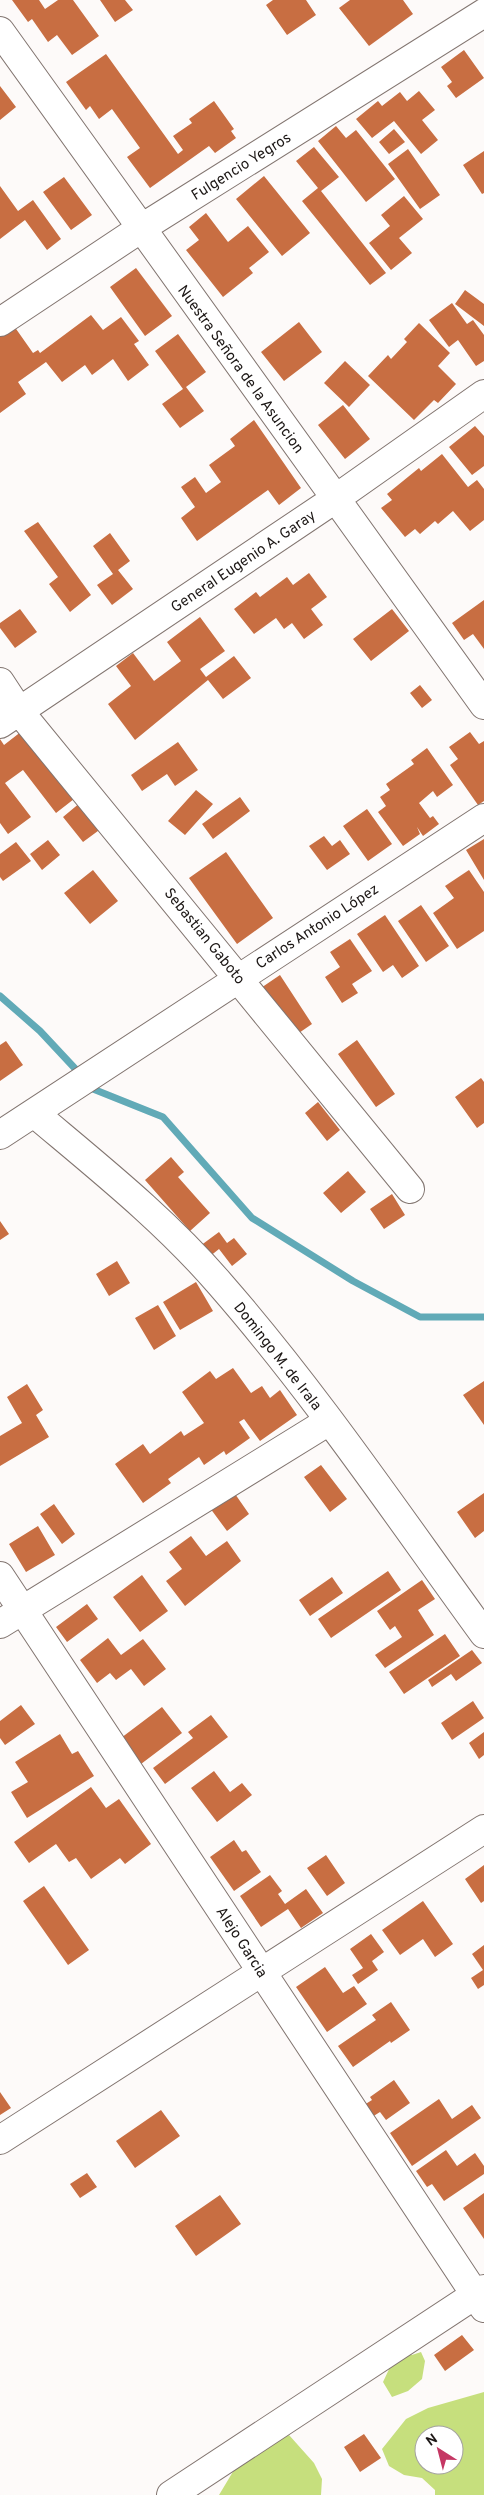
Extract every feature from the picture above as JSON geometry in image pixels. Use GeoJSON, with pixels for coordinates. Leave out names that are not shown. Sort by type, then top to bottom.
{"type":"FeatureCollection","features":[{"type":"Feature","properties":{"kind":"street","name":"Fulgencio Yegros"},"geometry":{"type":"LineString","coordinates":[[0,322],[140,229],[476,16]]}},
{"type":"Feature","properties":{"kind":"street","name":"Nuestra Señora de la Asuncion"},"geometry":{"type":"LineString","coordinates":[[0,31],[140,229],[484,705]]}},
{"type":"Feature","properties":{"kind":"street","name":"General Eugenio A. Garay"},"geometry":{"type":"LineString","coordinates":[[10,717],[335,499],[484,394]]}},
{"type":"Feature","properties":{"kind":"street","name":"Sebastian Gaboto"},"geometry":{"type":"LineString","coordinates":[[0,682],[10,717],[239,978],[410,1189]]}},
{"type":"Feature","properties":{"kind":"street","name":"Carlos Antonio López"},"geometry":{"type":"LineString","coordinates":[[34,1112],[484,818]]}},
{"type":"Feature","properties":{"kind":"street"},"geometry":{"type":"LineString","coordinates":[[0,1135],[34,1112]]}},
{"type":"Feature","properties":{"kind":"street","name":"Domingo M. de Irala"},"geometry":{"type":"LineString","coordinates":[[34,1112],[137,1199],[220,1283],[329,1421],[484,1634]]}},
{"type":"Feature","properties":{"kind":"street"},"geometry":{"type":"LineString","coordinates":[[0,1624],[329,1421]]}},
{"type":"Feature","properties":{"kind":"street","name":"Alejo Garcia"},"geometry":{"type":"LineString","coordinates":[[0,1576],[261,1971],[481,2298]]}},
{"type":"Feature","properties":{"kind":"street"},"geometry":{"type":"LineString","coordinates":[[0,2140],[484,1829]]}},
{"type":"Feature","properties":{"kind":"street"},"geometry":{"type":"LineString","coordinates":[[171,2495],[481,2298]]}},
{"type":"Feature","properties":{"kind":"green space"},"geometry":{"type":"Polygon","coordinates":[[[405,2352],[412,2355],[421,2352],[425,2361],[422,2379],[408,2391],[392,2397],[383,2382],[391,2365],[405,2352]]]}},
{"type":"Feature","properties":{"kind":"green space"},"geometry":{"type":"Polygon","coordinates":[[[484,2392],[484,2495],[435,2495],[435,2490],[422,2478],[404,2475],[389,2466],[382,2449],[406,2419],[428,2408],[484,2392]]]}},
{"type":"Feature","properties":{"kind":"green space"},"geometry":{"type":"Polygon","coordinates":[[[289,2435],[314,2463],[322,2479],[321,2495],[219,2495],[234,2470],[271,2444],[289,2435]]]}},
{"type":"Feature","properties":{"kind":"building"},"geometry":{"type":"Polygon","coordinates":[[[12,0],[39,0],[45,9],[58,0],[73,0],[99,36],[72,55],[57,35],[48,42],[32,19],[28,22],[12,0]]]}},
{"type":"Feature","properties":{"kind":"building"},"geometry":{"type":"Polygon","coordinates":[[[100,0],[125,0],[133,10],[115,22],[100,0]]]}},
{"type":"Feature","properties":{"kind":"building"},"geometry":{"type":"Polygon","coordinates":[[[273,0],[306,0],[316,15],[287,35],[266,5],[273,0]]]}},
{"type":"Feature","properties":{"kind":"building"},"geometry":{"type":"Polygon","coordinates":[[[350,0],[403,0],[413,14],[369,46],[339,8],[350,0]]]}},
{"type":"Feature","properties":{"kind":"building"},"geometry":{"type":"Polygon","coordinates":[[[464,50],[484,78],[456,98],[447,86],[452,82],[441,67],[464,50]]]}},
{"type":"Feature","properties":{"kind":"building"},"geometry":{"type":"Polygon","coordinates":[[[106,54],[178,154],[183,150],[173,136],[192,123],[189,119],[214,101],[234,129],[231,131],[236,138],[215,153],[209,146],[150,188],[127,157],[140,148],[112,109],[99,119],[90,106],[86,110],[66,82],[106,54]]]}},
{"type":"Feature","properties":{"kind":"building"},"geometry":{"type":"Polygon","coordinates":[[[0,86],[16,107],[0,120],[0,86]]]}},
{"type":"Feature","properties":{"kind":"building"},"geometry":{"type":"Polygon","coordinates":[[[419,91],[435,110],[422,120],[438,140],[421,154],[394,121],[372,138],[356,119],[378,101],[382,106],[400,92],[407,101],[419,91]]]}},
{"type":"Feature","properties":{"kind":"building"},"geometry":{"type":"Polygon","coordinates":[[[336,126],[346,138],[356,130],[395,179],[366,202],[318,141],[336,126]]]}},
{"type":"Feature","properties":{"kind":"building"},"geometry":{"type":"Polygon","coordinates":[[[394,129],[405,142],[389,154],[379,142],[394,129]]]}},
{"type":"Feature","properties":{"kind":"building"},"geometry":{"type":"Polygon","coordinates":[[[314,147],[339,177],[321,191],[386,273],[370,285],[302,201],[318,188],[296,161],[314,147]]]}},
{"type":"Feature","properties":{"kind":"building"},"geometry":{"type":"Polygon","coordinates":[[[408,149],[440,195],[420,209],[388,164],[408,149]]]}},
{"type":"Feature","properties":{"kind":"building"},"geometry":{"type":"Polygon","coordinates":[[[484,151],[484,193],[482,194],[463,165],[484,151]]]}},
{"type":"Feature","properties":{"kind":"building"},"geometry":{"type":"Polygon","coordinates":[[[264,176],[310,233],[282,256],[236,199],[264,176]]]}},
{"type":"Feature","properties":{"kind":"building"},"geometry":{"type":"Polygon","coordinates":[[[64,177],[92,215],[71,230],[43,192],[64,177]]]}},
{"type":"Feature","properties":{"kind":"building"},"geometry":{"type":"Polygon","coordinates":[[[0,186],[18,211],[33,200],[61,239],[47,250],[25,220],[0,239],[0,186]]]}},
{"type":"Feature","properties":{"kind":"building"},"geometry":{"type":"Polygon","coordinates":[[[404,196],[423,219],[399,238],[412,253],[391,270],[369,243],[390,226],[381,215],[404,196]]]}},
{"type":"Feature","properties":{"kind":"building"},"geometry":{"type":"Polygon","coordinates":[[[206,213],[228,242],[248,226],[269,252],[249,268],[253,273],[223,297],[186,250],[199,240],[189,227],[206,213]]]}},
{"type":"Feature","properties":{"kind":"building"},"geometry":{"type":"Polygon","coordinates":[[[136,268],[172,316],[145,336],[110,287],[136,268]]]}},
{"type":"Feature","properties":{"kind":"building"},"geometry":{"type":"Polygon","coordinates":[[[465,290],[484,304],[484,326],[455,304],[465,290]]]}},
{"type":"Feature","properties":{"kind":"building"},"geometry":{"type":"Polygon","coordinates":[[[452,303],[467,324],[473,320],[484,335],[484,361],[476,366],[458,340],[449,347],[429,320],[452,303]]]}},
{"type":"Feature","properties":{"kind":"building"},"geometry":{"type":"Polygon","coordinates":[[[91,315],[103,330],[121,317],[139,341],[134,344],[149,365],[128,381],[113,359],[92,375],[85,365],[62,382],[46,362],[18,382],[26,394],[0,413],[0,336],[14,326],[33,353],[38,350],[40,353],[91,315]]]}},
{"type":"Feature","properties":{"kind":"building"},"geometry":{"type":"Polygon","coordinates":[[[299,322],[322,352],[284,381],[261,352],[299,322]]]}},
{"type":"Feature","properties":{"kind":"building"},"geometry":{"type":"Polygon","coordinates":[[[419,323],[450,353],[438,366],[456,384],[438,403],[434,400],[414,420],[368,376],[388,355],[391,359],[407,342],[404,339],[419,323]]]}},
{"type":"Feature","properties":{"kind":"building"},"geometry":{"type":"Polygon","coordinates":[[[178,334],[206,372],[186,387],[204,411],[180,428],[162,404],[183,389],[155,351],[178,334]]]}},
{"type":"Feature","properties":{"kind":"building"},"geometry":{"type":"Polygon","coordinates":[[[345,361],[370,385],[349,407],[324,383],[345,361]]]}},
{"type":"Feature","properties":{"kind":"building"},"geometry":{"type":"Polygon","coordinates":[[[343,405],[370,439],[345,459],[318,425],[343,405]]]}},
{"type":"Feature","properties":{"kind":"building"},"geometry":{"type":"Polygon","coordinates":[[[254,420],[301,488],[279,505],[268,490],[197,541],[181,518],[195,507],[181,487],[195,477],[206,493],[221,482],[209,465],[235,446],[230,439],[254,420]]]}},
{"type":"Feature","properties":{"kind":"building"},"geometry":{"type":"Polygon","coordinates":[[[475,426],[484,436],[484,466],[472,475],[449,447],[475,426]]]}},
{"type":"Feature","properties":{"kind":"building"},"geometry":{"type":"Polygon","coordinates":[[[442,454],[468,487],[477,480],[484,489],[484,520],[470,531],[453,511],[438,524],[435,521],[420,534],[415,529],[405,537],[381,508],[392,500],[387,494],[419,468],[421,471],[442,454]]]}},
{"type":"Feature","properties":{"kind":"building"},"geometry":{"type":"Polygon","coordinates":[[[38,522],[91,595],[70,612],[49,584],[58,577],[24,531],[38,522]]]}},
{"type":"Feature","properties":{"kind":"building"},"geometry":{"type":"Polygon","coordinates":[[[110,533],[130,561],[118,570],[133,589],[112,605],[97,585],[113,574],[93,546],[110,533]]]}},
{"type":"Feature","properties":{"kind":"building"},"geometry":{"type":"Polygon","coordinates":[[[309,573],[327,597],[311,609],[323,625],[304,639],[292,623],[284,629],[276,618],[254,634],[234,609],[256,592],[260,597],[287,577],[293,585],[309,573]]]}},
{"type":"Feature","properties":{"kind":"building"},"geometry":{"type":"Polygon","coordinates":[[[484,600],[484,649],[473,634],[464,640],[452,623],[484,600]]]}},
{"type":"Feature","properties":{"kind":"building"},"geometry":{"type":"Polygon","coordinates":[[[20,609],[37,632],[15,648],[0,628],[0,623],[20,609]]]}},
{"type":"Feature","properties":{"kind":"building"},"geometry":{"type":"Polygon","coordinates":[[[392,609],[409,631],[371,661],[353,639],[392,609]]]}},
{"type":"Feature","properties":{"kind":"building"},"geometry":{"type":"Polygon","coordinates":[[[200,617],[225,651],[200,669],[206,677],[234,656],[251,678],[223,699],[208,680],[135,740],[108,704],[131,686],[116,666],[133,653],[154,681],[181,661],[167,642],[200,617]]]}},
{"type":"Feature","properties":{"kind":"building"},"geometry":{"type":"Polygon","coordinates":[[[420,685],[432,700],[422,708],[410,693],[420,685]]]}},
{"type":"Feature","properties":{"kind":"building"},"geometry":{"type":"Polygon","coordinates":[[[22,731],[74,799],[56,813],[23,770],[5,783],[31,817],[8,834],[0,823],[0,739],[4,745],[22,731]]]}},
{"type":"Feature","properties":{"kind":"building"},"geometry":{"type":"Polygon","coordinates":[[[470,732],[479,744],[484,741],[484,801],[478,805],[450,765],[458,759],[449,747],[470,732]]]}},
{"type":"Feature","properties":{"kind":"building"},"geometry":{"type":"Polygon","coordinates":[[[178,742],[198,770],[175,786],[167,774],[142,791],[131,775],[178,742]]]}},
{"type":"Feature","properties":{"kind":"building"},"geometry":{"type":"Polygon","coordinates":[[[427,748],[453,785],[437,797],[433,791],[419,803],[430,818],[433,816],[439,824],[423,836],[417,827],[420,834],[403,846],[378,812],[386,806],[380,797],[390,790],[386,784],[414,764],[411,760],[427,748]]]}},
{"type":"Feature","properties":{"kind":"building"},"geometry":{"type":"Polygon","coordinates":[[[196,790],[213,804],[185,835],[168,821],[196,790]]]}},
{"type":"Feature","properties":{"kind":"building"},"geometry":{"type":"Polygon","coordinates":[[[240,797],[250,811],[213,839],[202,824],[240,797]]]}},
{"type":"Feature","properties":{"kind":"building"},"geometry":{"type":"Polygon","coordinates":[[[81,802],[102,828],[83,842],[63,817],[81,802]]]}},
{"type":"Feature","properties":{"kind":"building"},"geometry":{"type":"Polygon","coordinates":[[[367,809],[392,844],[368,861],[343,826],[367,809]]]}},
{"type":"Feature","properties":{"kind":"building"},"geometry":{"type":"Polygon","coordinates":[[[324,836],[332,846],[340,840],[350,854],[327,870],[309,846],[324,836]]]}},
{"type":"Feature","properties":{"kind":"building"},"geometry":{"type":"Polygon","coordinates":[[[484,839],[484,880],[466,850],[484,839]]]}},
{"type":"Feature","properties":{"kind":"building"},"geometry":{"type":"Polygon","coordinates":[[[48,840],[60,855],[42,870],[30,854],[48,840]]]}},
{"type":"Feature","properties":{"kind":"building"},"geometry":{"type":"Polygon","coordinates":[[[16,842],[31,861],[3,881],[0,877],[0,854],[16,842]]]}},
{"type":"Feature","properties":{"kind":"building"},"geometry":{"type":"Polygon","coordinates":[[[226,852],[273,918],[237,944],[189,878],[226,852]]]}},
{"type":"Feature","properties":{"kind":"building"},"geometry":{"type":"Polygon","coordinates":[[[93,870],[118,901],[90,924],[64,893],[93,870]]]}},
{"type":"Feature","properties":{"kind":"building"},"geometry":{"type":"Polygon","coordinates":[[[469,870],[484,892],[484,931],[457,949],[433,913],[454,898],[445,886],[469,870]]]}},
{"type":"Feature","properties":{"kind":"building"},"geometry":{"type":"Polygon","coordinates":[[[421,905],[449,946],[426,962],[398,921],[421,905]]]}},
{"type":"Feature","properties":{"kind":"building"},"geometry":{"type":"Polygon","coordinates":[[[385,915],[419,966],[402,978],[393,965],[383,972],[357,934],[385,915]]]}},
{"type":"Feature","properties":{"kind":"building"},"geometry":{"type":"Polygon","coordinates":[[[350,939],[372,971],[352,984],[358,993],[342,1003],[325,977],[340,967],[330,952],[350,939]]]}},
{"type":"Feature","properties":{"kind":"building"},"geometry":{"type":"Polygon","coordinates":[[[280,975],[312,1024],[296,1035],[255,992],[280,975]]]}},
{"type":"Feature","properties":{"kind":"building"},"geometry":{"type":"Polygon","coordinates":[[[357,1040],[395,1094],[376,1107],[338,1054],[357,1040]]]}},
{"type":"Feature","properties":{"kind":"building"},"geometry":{"type":"Polygon","coordinates":[[[6,1041],[23,1065],[0,1081],[0,1045],[6,1041]]]}},
{"type":"Feature","properties":{"kind":"building"},"geometry":{"type":"Polygon","coordinates":[[[481,1078],[484,1082],[484,1123],[477,1128],[455,1097],[481,1078]]]}},
{"type":"Feature","properties":{"kind":"building"},"geometry":{"type":"Polygon","coordinates":[[[318,1102],[340,1130],[327,1141],[305,1113],[318,1102]]]}},
{"type":"Feature","properties":{"kind":"building"},"geometry":{"type":"Polygon","coordinates":[[[171,1157],[184,1172],[178,1177],[210,1213],[190,1231],[145,1180],[171,1157]]]}},
{"type":"Feature","properties":{"kind":"building"},"geometry":{"type":"Polygon","coordinates":[[[348,1171],[366,1192],[341,1213],[323,1193],[348,1171]]]}},
{"type":"Feature","properties":{"kind":"building"},"geometry":{"type":"Polygon","coordinates":[[[392,1194],[405,1215],[384,1229],[370,1209],[392,1194]]]}},
{"type":"Feature","properties":{"kind":"building"},"geometry":{"type":"Polygon","coordinates":[[[0,1221],[9,1234],[0,1240],[0,1221]]]}},
{"type":"Feature","properties":{"kind":"building"},"geometry":{"type":"Polygon","coordinates":[[[219,1232],[227,1243],[234,1238],[247,1254],[232,1266],[219,1249],[209,1257],[200,1246],[219,1232]]]}},
{"type":"Feature","properties":{"kind":"building"},"geometry":{"type":"Polygon","coordinates":[[[117,1261],[130,1283],[109,1296],[96,1274],[117,1261]]]}},
{"type":"Feature","properties":{"kind":"building"},"geometry":{"type":"Polygon","coordinates":[[[196,1282],[213,1311],[180,1330],[163,1302],[196,1282]]]}},
{"type":"Feature","properties":{"kind":"building"},"geometry":{"type":"Polygon","coordinates":[[[158,1305],[176,1336],[154,1350],[135,1318],[158,1305]]]}},
{"type":"Feature","properties":{"kind":"building"},"geometry":{"type":"Polygon","coordinates":[[[233,1368],[251,1393],[262,1386],[270,1398],[280,1390],[297,1415],[260,1441],[244,1419],[239,1422],[250,1438],[226,1455],[224,1451],[204,1465],[199,1457],[168,1479],[171,1483],[143,1503],[115,1464],[143,1444],[150,1454],[181,1431],[184,1436],[204,1423],[182,1392],[210,1371],[216,1379],[233,1368]]]}},
{"type":"Feature","properties":{"kind":"building"},"geometry":{"type":"Polygon","coordinates":[[[484,1381],[484,1425],[463,1395],[484,1381]]]}},
{"type":"Feature","properties":{"kind":"building"},"geometry":{"type":"Polygon","coordinates":[[[27,1384],[43,1410],[36,1415],[49,1437],[0,1466],[0,1436],[22,1423],[7,1397],[27,1384]]]}},
{"type":"Feature","properties":{"kind":"building"},"geometry":{"type":"Polygon","coordinates":[[[321,1465],[347,1499],[330,1512],[304,1477],[321,1465]]]}},
{"type":"Feature","properties":{"kind":"building"},"geometry":{"type":"Polygon","coordinates":[[[233,1491],[249,1514],[227,1531],[210,1508],[233,1491]]]}},
{"type":"Feature","properties":{"kind":"building"},"geometry":{"type":"Polygon","coordinates":[[[484,1493],[484,1531],[475,1538],[457,1512],[484,1493]]]}},
{"type":"Feature","properties":{"kind":"building"},"geometry":{"type":"Polygon","coordinates":[[[54,1504],[75,1534],[62,1544],[40,1514],[54,1504]]]}},
{"type":"Feature","properties":{"kind":"building"},"geometry":{"type":"Polygon","coordinates":[[[38,1526],[55,1555],[26,1572],[9,1544],[38,1526]]]}},
{"type":"Feature","properties":{"kind":"building"},"geometry":{"type":"Polygon","coordinates":[[[191,1536],[206,1556],[227,1541],[241,1561],[185,1606],[166,1581],[182,1569],[169,1552],[191,1536]]]}},
{"type":"Feature","properties":{"kind":"building"},"geometry":{"type":"Polygon","coordinates":[[[388,1571],[401,1590],[331,1638],[318,1619],[388,1571]]]}},
{"type":"Feature","properties":{"kind":"building"},"geometry":{"type":"Polygon","coordinates":[[[142,1575],[168,1611],[140,1632],[113,1597],[142,1575]]]}},
{"type":"Feature","properties":{"kind":"building"},"geometry":{"type":"Polygon","coordinates":[[[332,1577],[343,1593],[310,1616],[299,1600],[332,1577]]]}},
{"type":"Feature","properties":{"kind":"building"},"geometry":{"type":"Polygon","coordinates":[[[422,1580],[435,1599],[418,1610],[434,1635],[385,1668],[375,1655],[402,1637],[395,1626],[390,1630],[377,1611],[422,1580]]]}},
{"type":"Feature","properties":{"kind":"building"},"geometry":{"type":"Polygon","coordinates":[[[87,1604],[98,1619],[67,1642],[56,1627],[87,1604]]]}},
{"type":"Feature","properties":{"kind":"building"},"geometry":{"type":"Polygon","coordinates":[[[445,1634],[460,1656],[404,1694],[389,1672],[445,1634]]]}},
{"type":"Feature","properties":{"kind":"building"},"geometry":{"type":"Polygon","coordinates":[[[108,1638],[121,1655],[143,1639],[166,1669],[144,1686],[131,1669],[116,1680],[110,1673],[97,1683],[80,1660],[108,1638]]]}},
{"type":"Feature","properties":{"kind":"building"},"geometry":{"type":"Polygon","coordinates":[[[472,1650],[482,1663],[456,1681],[451,1674],[432,1687],[428,1680],[472,1650]]]}},
{"type":"Feature","properties":{"kind":"building"},"geometry":{"type":"Polygon","coordinates":[[[473,1701],[484,1718],[452,1740],[441,1723],[473,1701]]]}},
{"type":"Feature","properties":{"kind":"building"},"geometry":{"type":"Polygon","coordinates":[[[21,1705],[35,1724],[5,1745],[0,1738],[0,1721],[21,1705]]]}},
{"type":"Feature","properties":{"kind":"building"},"geometry":{"type":"Polygon","coordinates":[[[162,1707],[182,1733],[141,1764],[121,1738],[162,1707]]]}},
{"type":"Feature","properties":{"kind":"building"},"geometry":{"type":"Polygon","coordinates":[[[211,1715],[228,1737],[165,1784],[153,1768],[193,1738],[188,1732],[211,1715]]]}},
{"type":"Feature","properties":{"kind":"building"},"geometry":{"type":"Polygon","coordinates":[[[484,1732],[484,1755],[479,1759],[469,1743],[484,1732]]]}},
{"type":"Feature","properties":{"kind":"building"},"geometry":{"type":"Polygon","coordinates":[[[60,1734],[72,1754],[78,1751],[94,1776],[27,1818],[11,1792],[28,1782],[15,1762],[60,1734]]]}},
{"type":"Feature","properties":{"kind":"building"},"geometry":{"type":"Polygon","coordinates":[[[214,1771],[230,1792],[242,1783],[252,1795],[217,1822],[191,1788],[214,1771]]]}},
{"type":"Feature","properties":{"kind":"building"},"geometry":{"type":"Polygon","coordinates":[[[91,1787],[106,1808],[119,1799],[151,1844],[125,1864],[120,1858],[91,1879],[76,1858],[69,1862],[56,1844],[29,1863],[14,1842],[91,1787]]]}},
{"type":"Feature","properties":{"kind":"building"},"geometry":{"type":"Polygon","coordinates":[[[234,1840],[242,1852],[246,1850],[261,1872],[234,1891],[210,1857],[234,1840]]]}},
{"type":"Feature","properties":{"kind":"building"},"geometry":{"type":"Polygon","coordinates":[[[326,1855],[345,1883],[327,1896],[307,1868],[326,1855]]]}},
{"type":"Feature","properties":{"kind":"building"},"geometry":{"type":"Polygon","coordinates":[[[484,1865],[484,1901],[481,1903],[465,1879],[484,1865]]]}},
{"type":"Feature","properties":{"kind":"building"},"geometry":{"type":"Polygon","coordinates":[[[270,1875],[282,1891],[278,1894],[285,1904],[306,1889],[323,1913],[301,1928],[288,1909],[261,1927],[240,1896],[270,1875]]]}},
{"type":"Feature","properties":{"kind":"building"},"geometry":{"type":"Polygon","coordinates":[[[44,1886],[89,1950],[68,1965],[23,1901],[44,1886]]]}},
{"type":"Feature","properties":{"kind":"building"},"geometry":{"type":"Polygon","coordinates":[[[423,1901],[453,1944],[435,1957],[423,1939],[400,1955],[382,1930],[423,1901]]]}},
{"type":"Feature","properties":{"kind":"building"},"geometry":{"type":"Polygon","coordinates":[[[371,1934],[384,1952],[372,1961],[378,1970],[358,1984],[352,1975],[363,1968],[350,1949],[371,1934]]]}},
{"type":"Feature","properties":{"kind":"building"},"geometry":{"type":"Polygon","coordinates":[[[484,1945],[484,1985],[478,1989],[471,1978],[483,1970],[472,1954],[484,1945]]]}},
{"type":"Feature","properties":{"kind":"building"},"geometry":{"type":"Polygon","coordinates":[[[325,1967],[343,1993],[354,1986],[367,2004],[327,2032],[296,1987],[325,1967]]]}},
{"type":"Feature","properties":{"kind":"building"},"geometry":{"type":"Polygon","coordinates":[[[391,2002],[410,2030],[391,2043],[390,2041],[353,2067],[338,2046],[376,2020],[372,2015],[391,2002]]]}},
{"type":"Feature","properties":{"kind":"building"},"geometry":{"type":"Polygon","coordinates":[[[394,2080],[410,2103],[386,2120],[380,2112],[372,2117],[364,2105],[372,2100],[370,2097],[394,2080]]]}},
{"type":"Feature","properties":{"kind":"building"},"geometry":{"type":"Polygon","coordinates":[[[0,2092],[11,2108],[0,2115],[0,2092]]]}},
{"type":"Feature","properties":{"kind":"building"},"geometry":{"type":"Polygon","coordinates":[[[439,2099],[452,2119],[472,2105],[481,2118],[412,2166],[390,2133],[439,2099]]]}},
{"type":"Feature","properties":{"kind":"building"},"geometry":{"type":"Polygon","coordinates":[[[161,2110],[180,2136],[135,2168],[116,2141],[161,2110]]]}},
{"type":"Feature","properties":{"kind":"building"},"geometry":{"type":"Polygon","coordinates":[[[446,2150],[457,2166],[475,2153],[484,2166],[484,2174],[444,2201],[432,2184],[427,2187],[416,2171],[446,2150]]]}},
{"type":"Feature","properties":{"kind":"building"},"geometry":{"type":"Polygon","coordinates":[[[87,2173],[97,2187],[80,2198],[70,2184],[87,2173]]]}},
{"type":"Feature","properties":{"kind":"building"},"geometry":{"type":"Polygon","coordinates":[[[484,2193],[484,2239],[463,2208],[484,2193]]]}},
{"type":"Feature","properties":{"kind":"building"},"geometry":{"type":"Polygon","coordinates":[[[220,2195],[241,2224],[196,2256],[175,2226],[220,2195]]]}},
{"type":"Feature","properties":{"kind":"building"},"geometry":{"type":"Polygon","coordinates":[[[462,2335],[474,2350],[445,2371],[434,2355],[462,2335]]]}},
{"type":"Feature","properties":{"kind":"building"},"geometry":{"type":"Polygon","coordinates":[[[364,2434],[381,2458],[360,2472],[344,2447],[364,2434]]]}},
{"type":"Feature","properties":{"kind":"waterway"},"geometry":{"type":"LineString","coordinates":[[0,996],[40,1031],[82,1076]]}},
{"type":"Feature","properties":{"kind":"waterway"},"geometry":{"type":"LineString","coordinates":[[89,1084],[93,1089],[163,1117],[252,1218],[353,1281],[420,1317],[484,1317]]}}]}
